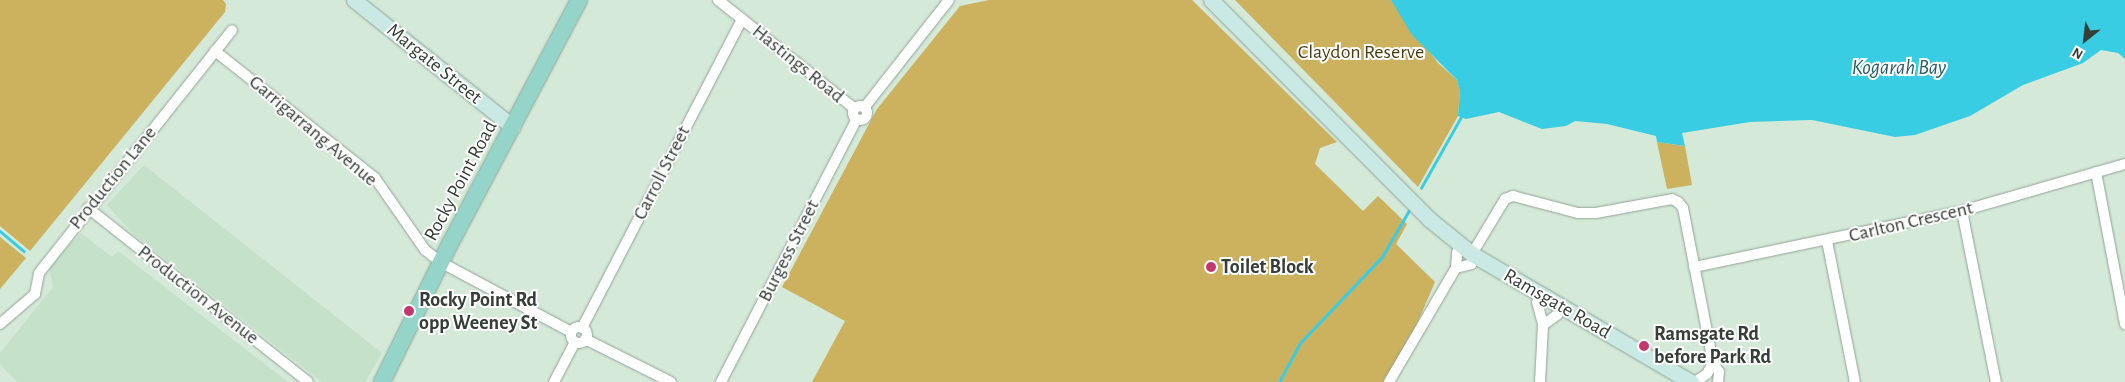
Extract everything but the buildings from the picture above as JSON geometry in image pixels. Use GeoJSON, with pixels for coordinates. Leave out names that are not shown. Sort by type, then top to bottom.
{"type":"FeatureCollection","features":[{"type":"Feature","properties":{"kind":"main road","name":"Margate Street"},"geometry":{"type":"LineString","coordinates":[[354,0],[513,127]]}},
{"type":"Feature","properties":{"kind":"main road","name":"Rocky Point Road"},"geometry":{"type":"LineString","coordinates":[[382,382],[579,0]]}},
{"type":"Feature","properties":{"kind":"main road","name":"Ramsgate Road"},"geometry":{"type":"LineString","coordinates":[[1211,0],[1419,209],[1464,260],[1678,382]]}},
{"type":"Feature","properties":{"kind":"main road","name":"Ramsgate Road"},"geometry":{"type":"LineString","coordinates":[[1464,260],[1691,382]]}},
{"type":"Feature","properties":{"kind":"street","name":"Hastings Road"},"geometry":{"type":"LineString","coordinates":[[718,0],[859,112]]}},
{"type":"Feature","properties":{"kind":"street","name":"Burgess Street"},"geometry":{"type":"LineString","coordinates":[[721,382],[859,112],[949,0]]}},
{"type":"Feature","properties":{"kind":"street","name":"Carroll Street"},"geometry":{"type":"LineString","coordinates":[[577,338],[586,333],[582,328],[742,19]]}},
{"type":"Feature","properties":{"kind":"street","name":"Production Lane"},"geometry":{"type":"LineString","coordinates":[[0,324],[36,294],[38,273],[232,30]]}},
{"type":"Feature","properties":{"kind":"street","name":"Garrigarrang Avenue"},"geometry":{"type":"LineString","coordinates":[[215,51],[375,178],[425,250],[442,263],[577,338],[671,382]]}},
{"type":"Feature","properties":{"kind":"street","name":"Carlton Crescent"},"geometry":{"type":"LineString","coordinates":[[1694,267],[1828,241],[1962,211],[2125,164]]}},
{"type":"Feature","properties":{"kind":"street"},"geometry":{"type":"LineString","coordinates":[[2096,172],[2125,324]]}},
{"type":"Feature","properties":{"kind":"street"},"geometry":{"type":"LineString","coordinates":[[1389,382],[1464,260],[1505,199],[1513,196],[1578,213],[1596,213],[1672,199],[1683,208],[1713,362],[1719,372],[1718,382]]}},
{"type":"Feature","properties":{"kind":"street","name":"Production Avenue"},"geometry":{"type":"LineString","coordinates":[[88,208],[308,382]]}},
{"type":"Feature","properties":{"kind":"street"},"geometry":{"type":"LineString","coordinates":[[1962,211],[1996,382]]}},
{"type":"Feature","properties":{"kind":"street"},"geometry":{"type":"LineString","coordinates":[[1828,241],[1855,382]]}},
{"type":"Feature","properties":{"kind":"street"},"geometry":{"type":"LineString","coordinates":[[1537,302],[1544,325],[1540,382]]}},
{"type":"Feature","properties":{"kind":"street"},"geometry":{"type":"LineString","coordinates":[[1544,325],[1558,314]]}},
{"type":"Feature","properties":{"kind":"street"},"geometry":{"type":"LineString","coordinates":[[554,382],[577,338]]}},
{"type":"Feature","properties":{"kind":"street"},"geometry":{"type":"LineString","coordinates":[[1695,382],[1707,374],[1713,362]]}},
{"type":"Feature","properties":{"kind":"shaded area"},"geometry":{"type":"Polygon","coordinates":[[[144,165],[382,353],[365,382],[322,382],[133,234],[107,205],[144,165]]]}},
{"type":"Feature","properties":{"kind":"shaded area"},"geometry":{"type":"Polygon","coordinates":[[[81,233],[112,257],[118,251],[288,382],[17,382],[0,364],[0,353],[53,287],[49,267],[81,233]]]}},
{"type":"Feature","properties":{"kind":"green space"},"geometry":{"type":"Polygon","coordinates":[[[0,0],[223,0],[226,4],[225,12],[30,251],[0,226],[0,0]]]}},
{"type":"Feature","properties":{"kind":"green space"},"geometry":{"type":"Polygon","coordinates":[[[989,0],[1192,0],[1337,142],[1320,148],[1315,164],[1363,211],[1378,196],[1407,224],[1396,244],[1435,282],[1392,382],[812,382],[845,321],[782,287],[877,109],[960,6],[989,0]]]}},
{"type":"Feature","properties":{"kind":"green space","name":"Claydon Reserve"},"geometry":{"type":"Polygon","coordinates":[[[1235,0],[1391,0],[1438,63],[1457,80],[1460,92],[1458,116],[1418,187],[1235,0]]]}},
{"type":"Feature","properties":{"kind":"green space"},"geometry":{"type":"Polygon","coordinates":[[[1657,142],[1685,146],[1692,185],[1667,189],[1657,142]]]}},
{"type":"Feature","properties":{"kind":"green space"},"geometry":{"type":"Polygon","coordinates":[[[0,237],[26,258],[0,289],[0,237]]]}},
{"type":"Feature","properties":{"kind":"water","name":"Kogarah Bay"},"geometry":{"type":"Polygon","coordinates":[[[1391,0],[2125,0],[2125,59],[2118,53],[2101,50],[2083,63],[2023,85],[1970,116],[1915,135],[1895,137],[1812,120],[1750,122],[1682,133],[1685,146],[1657,142],[1656,136],[1607,124],[1575,121],[1566,126],[1542,129],[1499,112],[1466,119],[1458,116],[1460,92],[1457,80],[1412,35],[1391,0]]]}},
{"type":"Feature","properties":{"kind":"waterway"},"geometry":{"type":"LineString","coordinates":[[1421,188],[1461,117]]}},
{"type":"Feature","properties":{"kind":"waterway"},"geometry":{"type":"LineString","coordinates":[[1279,382],[1300,343],[1382,257],[1411,207]]}},
{"type":"Feature","properties":{"kind":"waterway"},"geometry":{"type":"LineString","coordinates":[[0,231],[24,251]]}},
{"type":"Feature","properties":{"kind":"place","name":"Toilet Block"},"geometry":{"type":"Point","coordinates":[1211,267]}},
{"type":"Feature","properties":{"kind":"place","name":"Rocky Point Rd opp Weeney St"},"geometry":{"type":"Point","coordinates":[409,311]}},
{"type":"Feature","properties":{"kind":"place","name":"Ramsgate Rd before Park Rd"},"geometry":{"type":"Point","coordinates":[1644,346]}}]}
